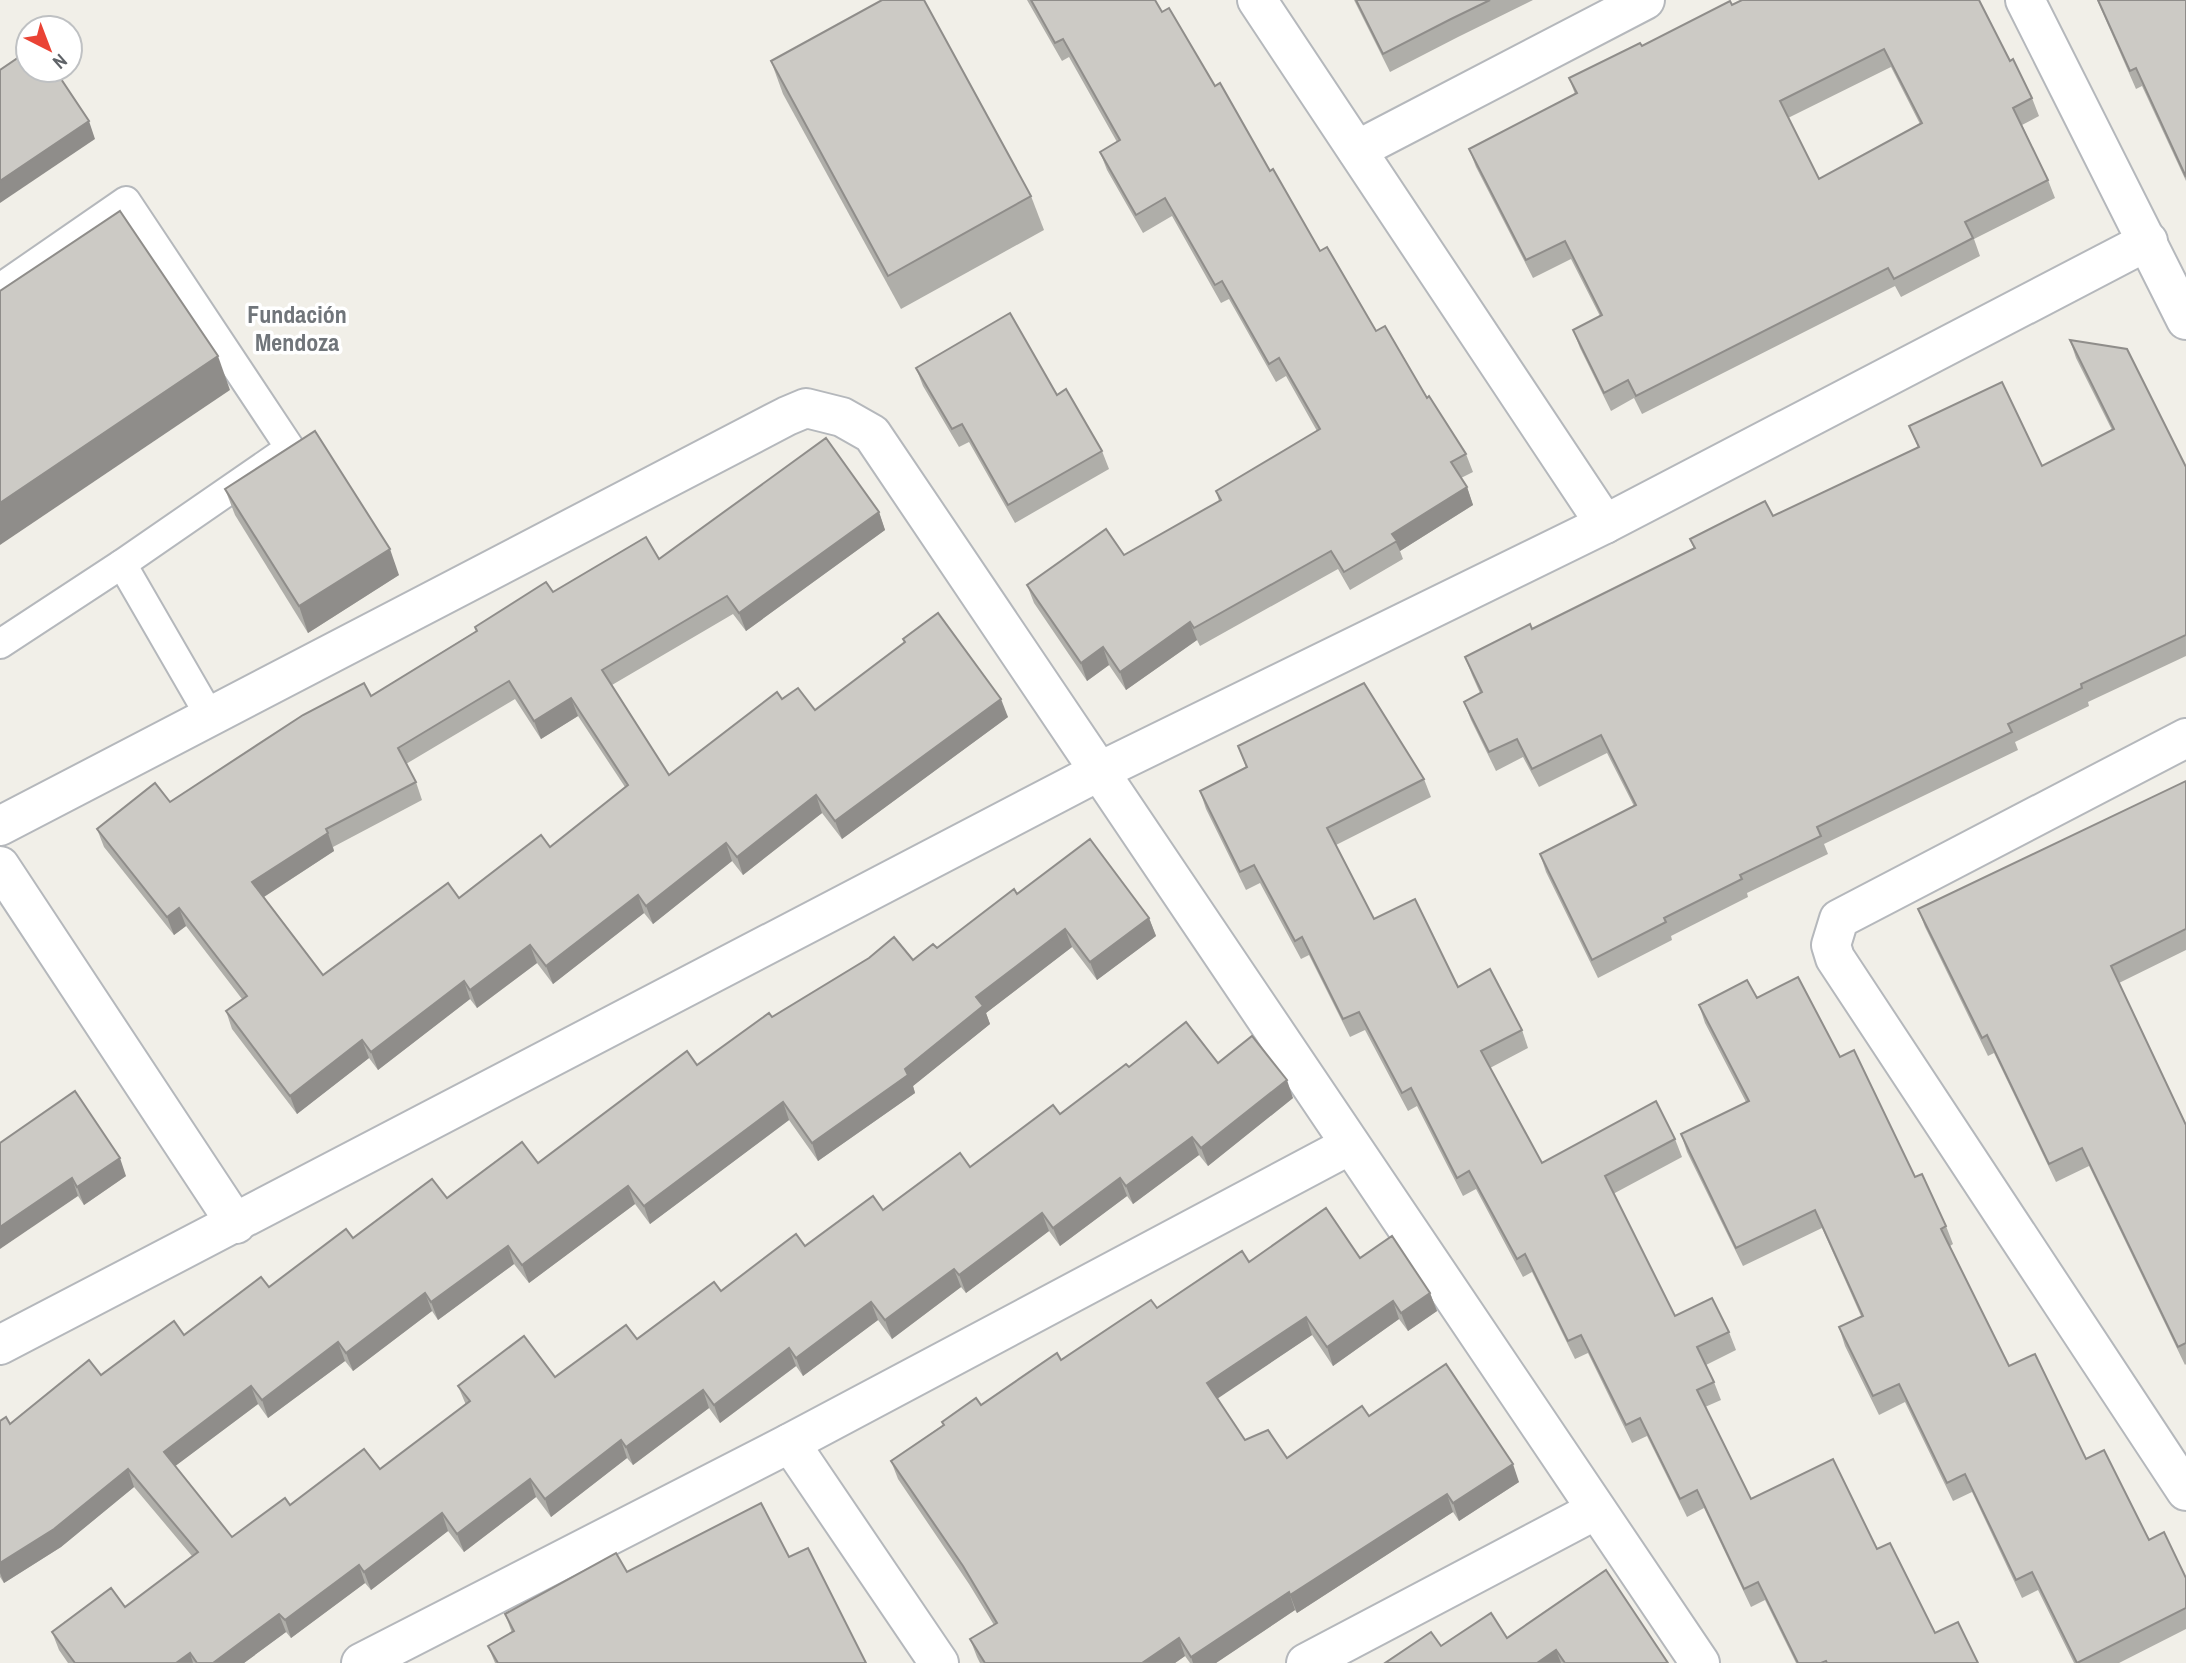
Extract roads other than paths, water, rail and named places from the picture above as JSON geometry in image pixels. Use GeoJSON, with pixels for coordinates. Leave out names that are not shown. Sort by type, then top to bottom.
{"type":"FeatureCollection","features":[{"type":"Feature","properties":{"kind":"street"},"geometry":{"type":"LineString","coordinates":[[1257,0],[1605,524]]}},
{"type":"Feature","properties":{"kind":"street"},"geometry":{"type":"LineString","coordinates":[[1357,150],[1645,0]]}},
{"type":"Feature","properties":{"kind":"street"},"geometry":{"type":"LineString","coordinates":[[2025,0],[2186,320]]}},
{"type":"Feature","properties":{"kind":"street"},"geometry":{"type":"LineString","coordinates":[[0,1345],[1098,772],[1605,524],[2148,241]]}},
{"type":"Feature","properties":{"kind":"street"},"geometry":{"type":"LineString","coordinates":[[0,826],[806,408],[842,417],[872,434],[1700,1663]]}},
{"type":"Feature","properties":{"kind":"street"},"geometry":{"type":"LineString","coordinates":[[2186,738],[1839,919],[1831,945],[1835,958],[2186,1491]]}},
{"type":"Feature","properties":{"kind":"street"},"geometry":{"type":"LineString","coordinates":[[0,866],[236,1224]]}},
{"type":"Feature","properties":{"kind":"street"},"geometry":{"type":"LineString","coordinates":[[361,1663],[404,1653],[790,1443],[1350,1145]]}},
{"type":"Feature","properties":{"kind":"street"},"geometry":{"type":"LineString","coordinates":[[790,1443],[939,1663]]}},
{"type":"Feature","properties":{"kind":"street"},"geometry":{"type":"LineString","coordinates":[[1306,1663],[1596,1510]]}},
{"type":"Feature","properties":{"kind":"lane"},"geometry":{"type":"LineString","coordinates":[[0,288],[126,201],[290,448],[122,564],[0,643]]}},
{"type":"Feature","properties":{"kind":"lane"},"geometry":{"type":"LineString","coordinates":[[122,564],[211,718]]}},
{"type":"Feature","properties":{"kind":"district","name":"Fundación Mendoza"},"geometry":{"type":"Point","coordinates":[297,329]}}]}
